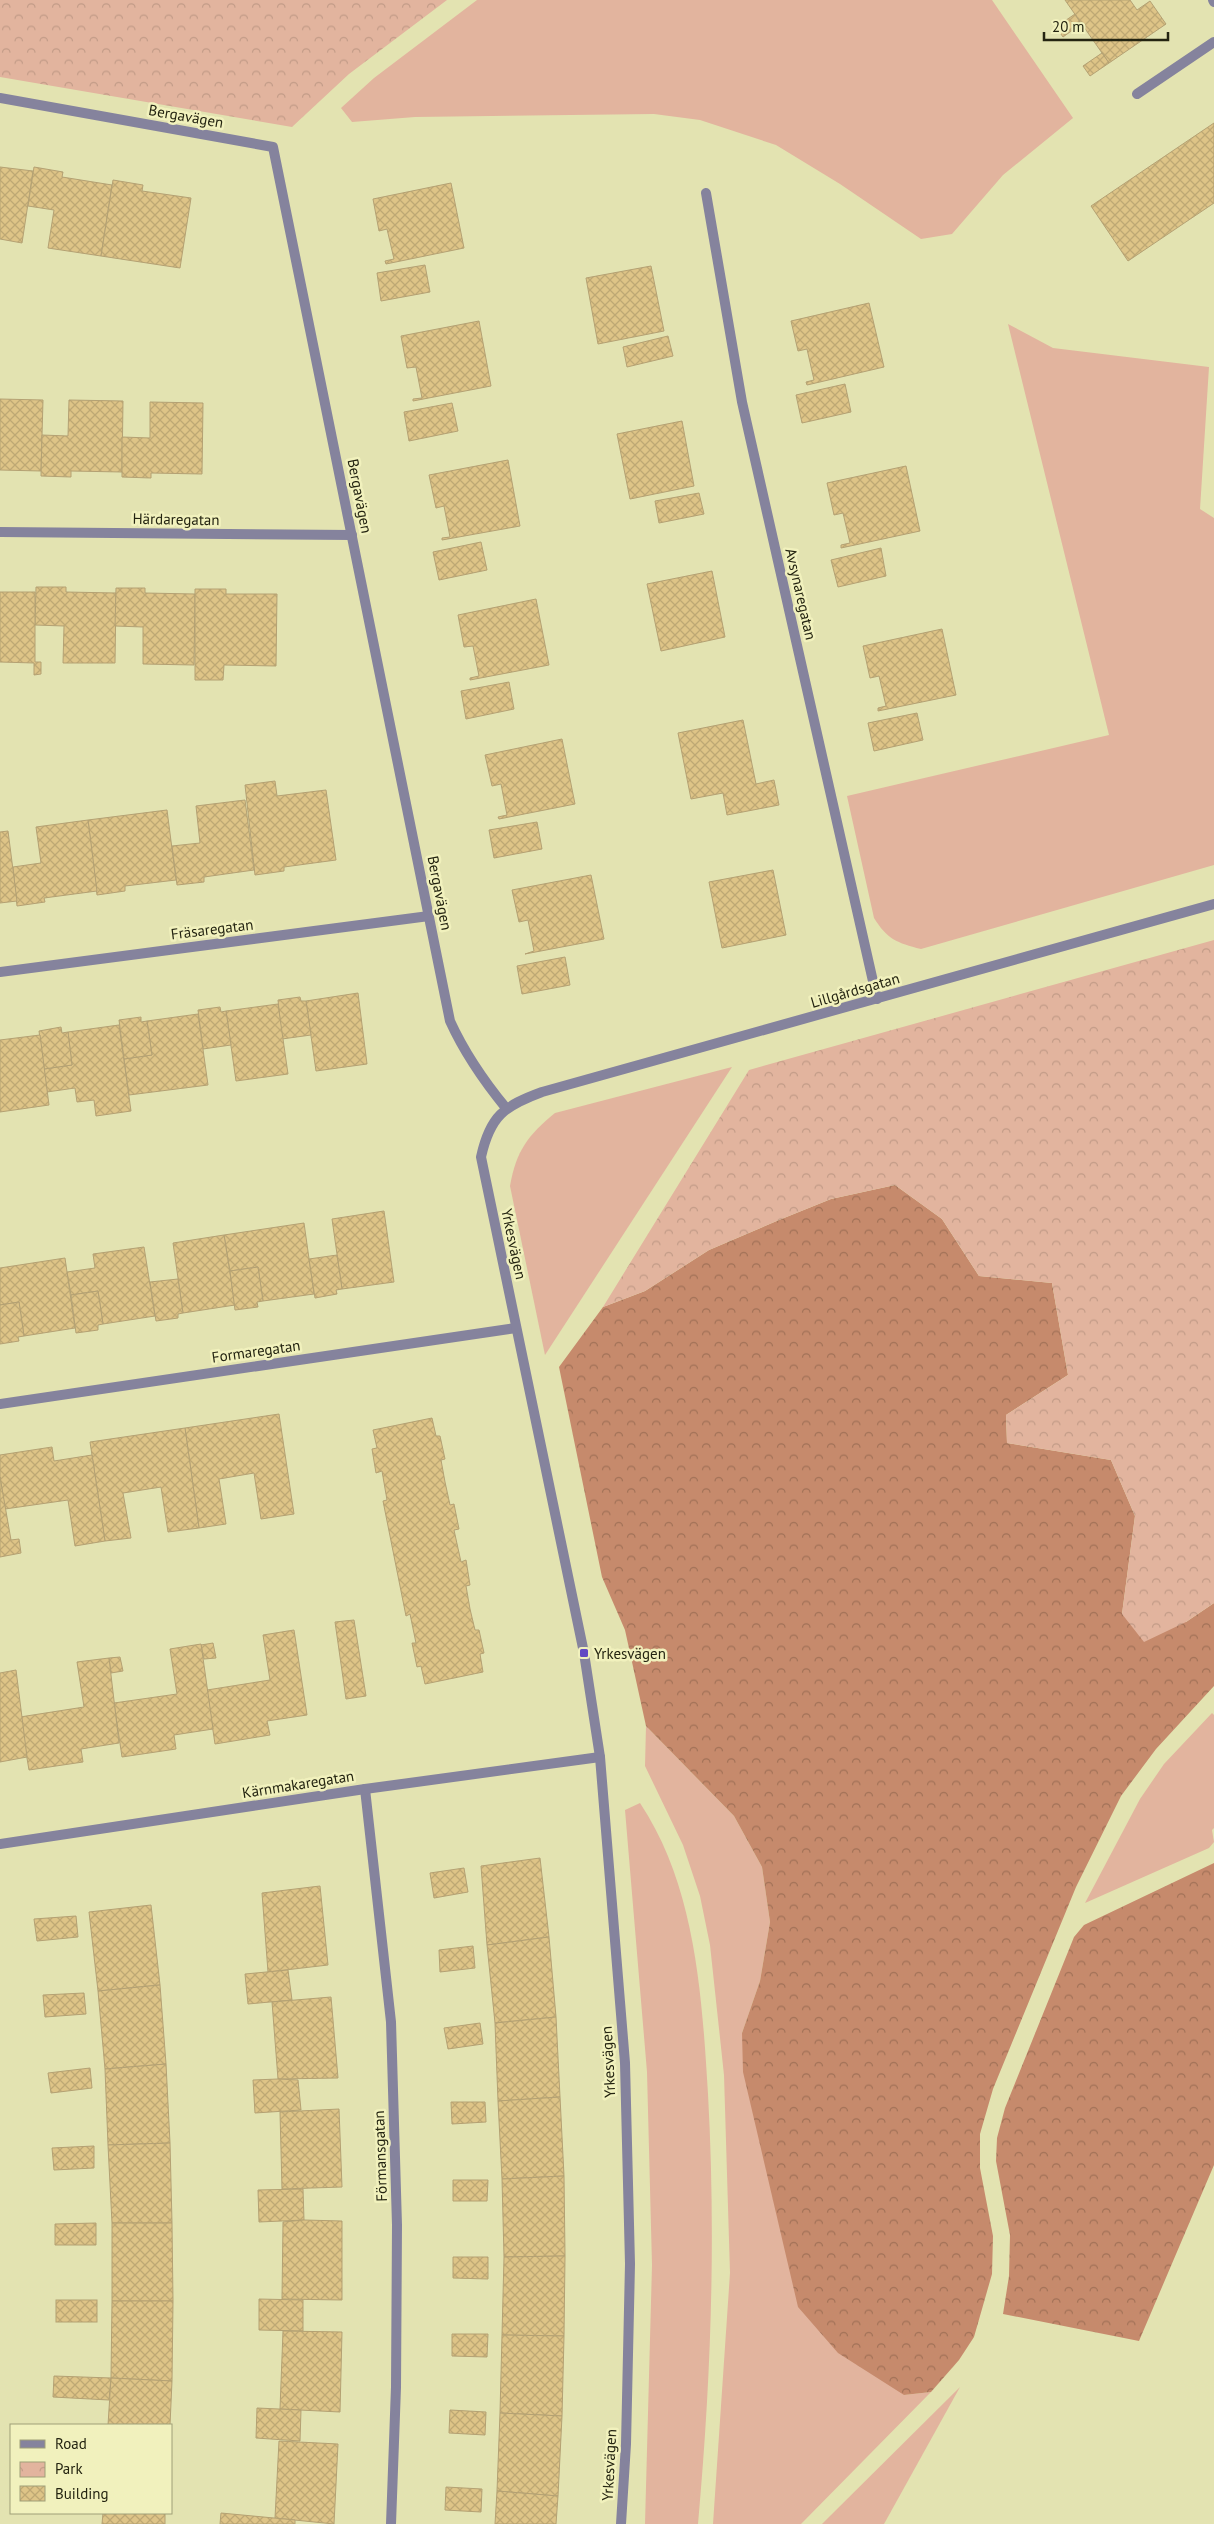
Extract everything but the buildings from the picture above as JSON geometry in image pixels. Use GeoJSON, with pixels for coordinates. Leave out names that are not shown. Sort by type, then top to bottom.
{"type":"FeatureCollection","features":[{"type":"Feature","properties":{"kind":"street"},"geometry":{"type":"LineString","coordinates":[[1136,94],[1214,42]]}},
{"type":"Feature","properties":{"kind":"street","name":"Bergavägen"},"geometry":{"type":"LineString","coordinates":[[0,98],[273,147],[450,1021],[462,1048],[480,1076],[506,1108]]}},
{"type":"Feature","properties":{"kind":"street","name":"Avsynaregatan"},"geometry":{"type":"LineString","coordinates":[[706,193],[742,402],[877,999]]}},
{"type":"Feature","properties":{"kind":"street","name":"Härdaregatan"},"geometry":{"type":"LineString","coordinates":[[0,532],[352,536]]}},
{"type":"Feature","properties":{"kind":"street","name":"Lillgårdsgatan"},"geometry":{"type":"LineString","coordinates":[[506,1108],[542,1092],[1214,904]]}},
{"type":"Feature","properties":{"kind":"street","name":"Fräsaregatan"},"geometry":{"type":"LineString","coordinates":[[0,972],[429,916]]}},
{"type":"Feature","properties":{"kind":"street","name":"Yrkesvägen"},"geometry":{"type":"LineString","coordinates":[[506,1108],[494,1120],[485,1138],[481,1157],[584,1653],[600,1757],[625,2063],[630,2264],[626,2444],[621,2524]]}},
{"type":"Feature","properties":{"kind":"street","name":"Formaregatan"},"geometry":{"type":"LineString","coordinates":[[0,1404],[516,1328]]}},
{"type":"Feature","properties":{"kind":"street","name":"Kärnmakaregatan"},"geometry":{"type":"LineString","coordinates":[[0,1844],[365,1789],[600,1757]]}},
{"type":"Feature","properties":{"kind":"street","name":"Förmansgatan"},"geometry":{"type":"LineString","coordinates":[[365,1789],[391,2022],[397,2225],[396,2388],[390,2524]]}},
{"type":"Feature","properties":{"kind":"green space"},"geometry":{"type":"Polygon","coordinates":[[[0,0],[447,0],[349,74],[292,127],[0,77],[0,0]]]}},
{"type":"Feature","properties":{"kind":"green space"},"geometry":{"type":"Polygon","coordinates":[[[477,0],[992,0],[1073,118],[1003,175],[952,234],[921,239],[840,184],[776,145],[700,120],[654,114],[415,117],[352,122],[341,108],[374,78],[477,0]]]}},
{"type":"Feature","properties":{"kind":"green space"},"geometry":{"type":"Polygon","coordinates":[[[1008,324],[1053,348],[1209,367],[1200,509],[1214,518],[1214,865],[921,949],[905,945],[893,939],[883,931],[874,918],[847,796],[1109,735],[1008,324]]]}},
{"type":"Feature","properties":{"kind":"green space"},"geometry":{"type":"Polygon","coordinates":[[[1214,940],[1214,1603],[1186,1622],[1144,1642],[1122,1614],[1135,1516],[1111,1460],[1007,1443],[1006,1415],[1068,1375],[1052,1283],[979,1276],[942,1219],[895,1185],[831,1199],[779,1220],[709,1250],[645,1291],[603,1307],[749,1070],[1214,940]]]}},
{"type":"Feature","properties":{"kind":"green space"},"geometry":{"type":"Polygon","coordinates":[[[732,1067],[545,1355],[510,1186],[520,1153],[530,1137],[555,1113],[732,1067]]]}},
{"type":"Feature","properties":{"kind":"green space"},"geometry":{"type":"Polygon","coordinates":[[[895,1185],[942,1219],[979,1276],[1052,1283],[1068,1375],[1006,1415],[1007,1443],[1111,1460],[1135,1516],[1122,1614],[1186,1622],[1214,1603],[1214,1686],[1156,1749],[1121,1796],[1076,1887],[993,2089],[980,2134],[980,2168],[993,2236],[992,2274],[974,2337],[959,2360],[931,2392],[904,2395],[838,2353],[798,2307],[743,2072],[742,2033],[760,1981],[770,1922],[762,1867],[734,1816],[646,1726],[625,1630],[602,1577],[559,1367],[603,1307],[645,1291],[709,1250],[779,1220],[831,1199],[895,1185]]]}},
{"type":"Feature","properties":{"kind":"green space"},"geometry":{"type":"Polygon","coordinates":[[[1212,1713],[1214,1715],[1214,1828],[1212,1830],[1214,1842],[1209,1848],[1085,1903],[1140,1799],[1164,1764],[1212,1713]]]}},
{"type":"Feature","properties":{"kind":"green space"},"geometry":{"type":"Polygon","coordinates":[[[646,1726],[734,1816],[762,1867],[770,1922],[760,1981],[742,2033],[904,2395],[931,2392],[801,2524],[713,2524],[730,2273],[724,2075],[710,1945],[700,1896],[683,1845],[645,1766],[646,1726]]]}},
{"type":"Feature","properties":{"kind":"green space"},"geometry":{"type":"Polygon","coordinates":[[[640,1803],[659,1836],[685,1906],[699,1981],[703,2019],[708,2094],[712,2256],[709,2363],[698,2524],[645,2524],[652,2265],[647,2072],[625,1810],[640,1803]]]}},
{"type":"Feature","properties":{"kind":"green space"},"geometry":{"type":"Polygon","coordinates":[[[1214,1863],[1214,2165],[1139,2341],[1003,2314],[1009,2276],[1010,2235],[996,2161],[997,2138],[1005,2108],[1074,1937],[1084,1925],[1214,1863]]]}},
{"type":"Feature","properties":{"kind":"green space"},"geometry":{"type":"Polygon","coordinates":[[[960,2387],[884,2524],[822,2524],[827,2519],[960,2387]]]}},
{"type":"Feature","properties":{"kind":"place","name":"Yrkesvägen"},"geometry":{"type":"Point","coordinates":[584,1653]}}]}
